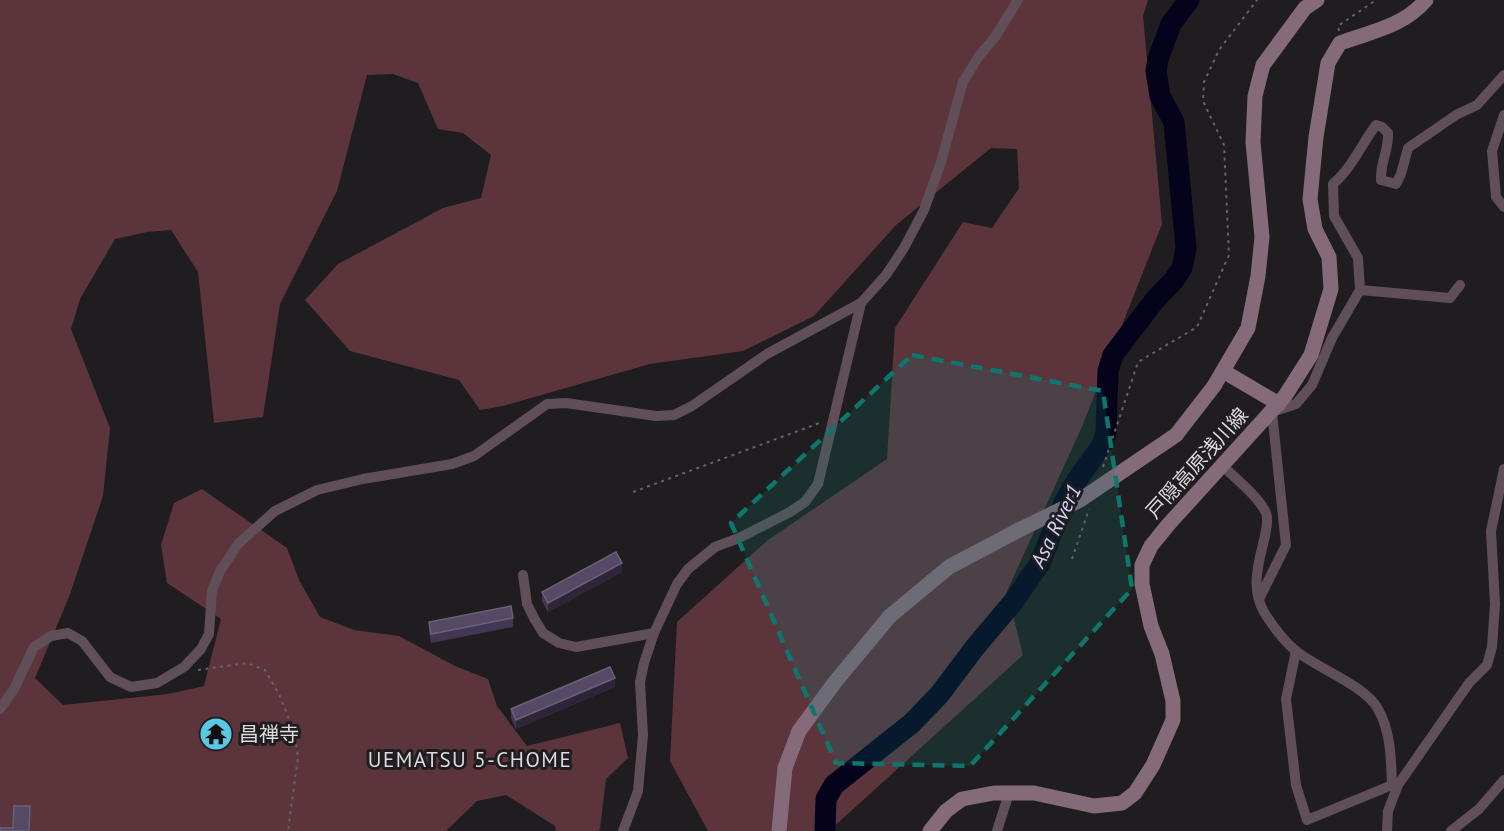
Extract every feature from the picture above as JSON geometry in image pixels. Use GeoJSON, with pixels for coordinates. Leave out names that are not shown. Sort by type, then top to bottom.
{"type":"FeatureCollection","features":[{"type":"Feature","properties":{"kind":"main road","name":"戸隠高原浅川線"},"geometry":{"type":"LineString","coordinates":[[779,831],[785,768],[799,731],[835,682],[890,616],[949,567],[1080,500],[1176,435],[1222,371],[1248,328],[1258,276],[1262,237],[1252,142],[1255,96],[1263,65],[1305,8],[1317,0]]}},
{"type":"Feature","properties":{"kind":"main road"},"geometry":{"type":"LineString","coordinates":[[1340,43],[1395,25],[1417,11],[1426,0]]}},
{"type":"Feature","properties":{"kind":"main road","name":"戸隠高原浅川線"},"geometry":{"type":"LineString","coordinates":[[930,831],[946,811],[962,799],[994,793],[1034,793],[1094,806],[1122,802],[1135,793],[1152,765],[1173,720],[1173,701],[1162,654],[1151,626],[1142,584],[1142,565],[1151,546],[1275,408],[1311,355],[1331,290],[1329,257],[1315,229],[1310,199],[1316,137],[1328,63],[1340,43]]}},
{"type":"Feature","properties":{"kind":"main road"},"geometry":{"type":"LineString","coordinates":[[1222,371],[1275,408]]}},
{"type":"Feature","properties":{"kind":"street"},"geometry":{"type":"LineString","coordinates":[[0,709],[14,689],[34,647],[51,636],[68,633],[82,641],[110,677],[131,687],[157,682],[184,667],[201,649],[209,634],[212,591],[219,572],[239,543],[275,511],[316,490],[363,479],[452,465],[474,456],[547,404],[566,404],[656,416],[674,415],[692,406],[767,354],[861,303],[886,275],[904,248],[924,210],[941,162],[963,82],[995,38],[1018,0]]}},
{"type":"Feature","properties":{"kind":"street"},"geometry":{"type":"LineString","coordinates":[[1259,598],[1286,545],[1275,408],[1296,404],[1312,385],[1332,338],[1360,290],[1358,258],[1334,216],[1333,184],[1352,164],[1376,125],[1388,133],[1389,146],[1382,160],[1381,180],[1396,184],[1408,147],[1456,115],[1477,105],[1504,75]]}},
{"type":"Feature","properties":{"kind":"street"},"geometry":{"type":"LineString","coordinates":[[1504,115],[1492,151],[1496,197],[1504,207]]}},
{"type":"Feature","properties":{"kind":"street"},"geometry":{"type":"LineString","coordinates":[[1360,290],[1450,298],[1460,285]]}},
{"type":"Feature","properties":{"kind":"street"},"geometry":{"type":"LineString","coordinates":[[623,831],[638,791],[643,735],[640,682],[654,633],[677,584],[688,569],[715,547],[740,538],[790,512],[805,502],[818,484],[861,303]]}},
{"type":"Feature","properties":{"kind":"street"},"geometry":{"type":"LineString","coordinates":[[1223,466],[1261,504],[1268,515],[1257,573],[1257,591],[1263,610],[1296,651],[1363,693],[1377,706],[1386,726],[1395,785]]}},
{"type":"Feature","properties":{"kind":"street"},"geometry":{"type":"LineString","coordinates":[[1387,831],[1388,811],[1395,785],[1470,683],[1487,664],[1492,647],[1495,604],[1491,531],[1504,469]]}},
{"type":"Feature","properties":{"kind":"street"},"geometry":{"type":"LineString","coordinates":[[1491,557],[1504,555]]}},
{"type":"Feature","properties":{"kind":"street"},"geometry":{"type":"LineString","coordinates":[[523,575],[527,603],[535,620],[543,633],[559,643],[576,647],[654,633]]}},
{"type":"Feature","properties":{"kind":"street"},"geometry":{"type":"LineString","coordinates":[[1493,632],[1504,635]]}},
{"type":"Feature","properties":{"kind":"street"},"geometry":{"type":"LineString","coordinates":[[1296,651],[1286,699],[1296,785],[1307,820],[1395,785]]}},
{"type":"Feature","properties":{"kind":"street"},"geometry":{"type":"LineString","coordinates":[[1451,831],[1479,809],[1504,780]]}},
{"type":"Feature","properties":{"kind":"street"},"geometry":{"type":"LineString","coordinates":[[997,831],[1009,793]]}},
{"type":"Feature","properties":{"kind":"path"},"geometry":{"type":"LineString","coordinates":[[1101,474],[1138,362],[1197,327],[1228,255],[1224,145],[1203,101],[1204,82],[1219,50],[1257,0]]}},
{"type":"Feature","properties":{"kind":"path"},"geometry":{"type":"LineString","coordinates":[[1340,43],[1338,26],[1376,0]]}},
{"type":"Feature","properties":{"kind":"path"},"geometry":{"type":"LineString","coordinates":[[633,492],[834,418]]}},
{"type":"Feature","properties":{"kind":"path"},"geometry":{"type":"LineString","coordinates":[[1072,559],[1090,506]]}},
{"type":"Feature","properties":{"kind":"path"},"geometry":{"type":"LineString","coordinates":[[184,667],[195,670],[247,663],[265,670],[279,694],[294,731],[298,757],[288,831]]}},
{"type":"Feature","properties":{"kind":"highlighted area"},"geometry":{"type":"Polygon","coordinates":[[[912,355],[1103,391],[1132,589],[970,766],[836,763],[731,523],[912,355]]]}},
{"type":"Feature","properties":{"kind":"shaded area"},"geometry":{"type":"Polygon","coordinates":[[[0,0],[1148,0],[1143,16],[1162,224],[1081,429],[1007,591],[1023,655],[829,831],[708,831],[670,761],[677,622],[768,540],[887,459],[895,328],[963,222],[992,228],[1019,188],[1017,149],[991,148],[896,225],[814,316],[743,351],[650,364],[503,406],[480,410],[459,380],[350,351],[305,300],[338,264],[443,208],[481,198],[491,155],[463,133],[438,129],[418,83],[393,74],[367,75],[337,191],[280,304],[263,417],[214,423],[198,272],[171,230],[147,232],[115,239],[80,299],[71,329],[110,428],[103,496],[69,597],[35,678],[63,705],[168,694],[204,686],[221,619],[167,583],[161,545],[174,503],[202,489],[287,548],[299,580],[320,617],[354,630],[399,636],[455,666],[488,679],[497,706],[527,746],[620,723],[628,758],[606,779],[600,829],[598,831],[556,831],[555,826],[506,795],[477,801],[446,831],[0,831],[0,0]]]}},
{"type":"Feature","properties":{"kind":"building"},"geometry":{"type":"Polygon","coordinates":[[[616,552],[622,563],[548,603],[542,592],[616,552]]]}},
{"type":"Feature","properties":{"kind":"building"},"geometry":{"type":"Polygon","coordinates":[[[511,606],[513,618],[431,634],[429,622],[511,606]]]}},
{"type":"Feature","properties":{"kind":"building"},"geometry":{"type":"Polygon","coordinates":[[[610,667],[615,678],[516,720],[511,709],[610,667]]]}},
{"type":"Feature","properties":{"kind":"building"},"geometry":{"type":"Polygon","coordinates":[[[14,806],[30,806],[29,831],[0,831],[0,828],[13,828],[14,806]]]}},
{"type":"Feature","properties":{"kind":"waterway","name":"Asa River1"},"geometry":{"type":"LineString","coordinates":[[825,831],[826,799],[834,785],[912,723],[939,695],[1014,601],[1040,563],[1064,503],[1102,445],[1106,432],[1108,371],[1113,355],[1182,268],[1186,248],[1174,122],[1160,96],[1156,71],[1171,24],[1189,0]]}},
{"type":"Feature","properties":{"kind":"place","name":"昌禅寺"},"geometry":{"type":"Point","coordinates":[216,734]}},
{"type":"Feature","properties":{"kind":"district","name":"UEMATSU 5-CHOME"},"geometry":{"type":"Point","coordinates":[470,760]}}]}
